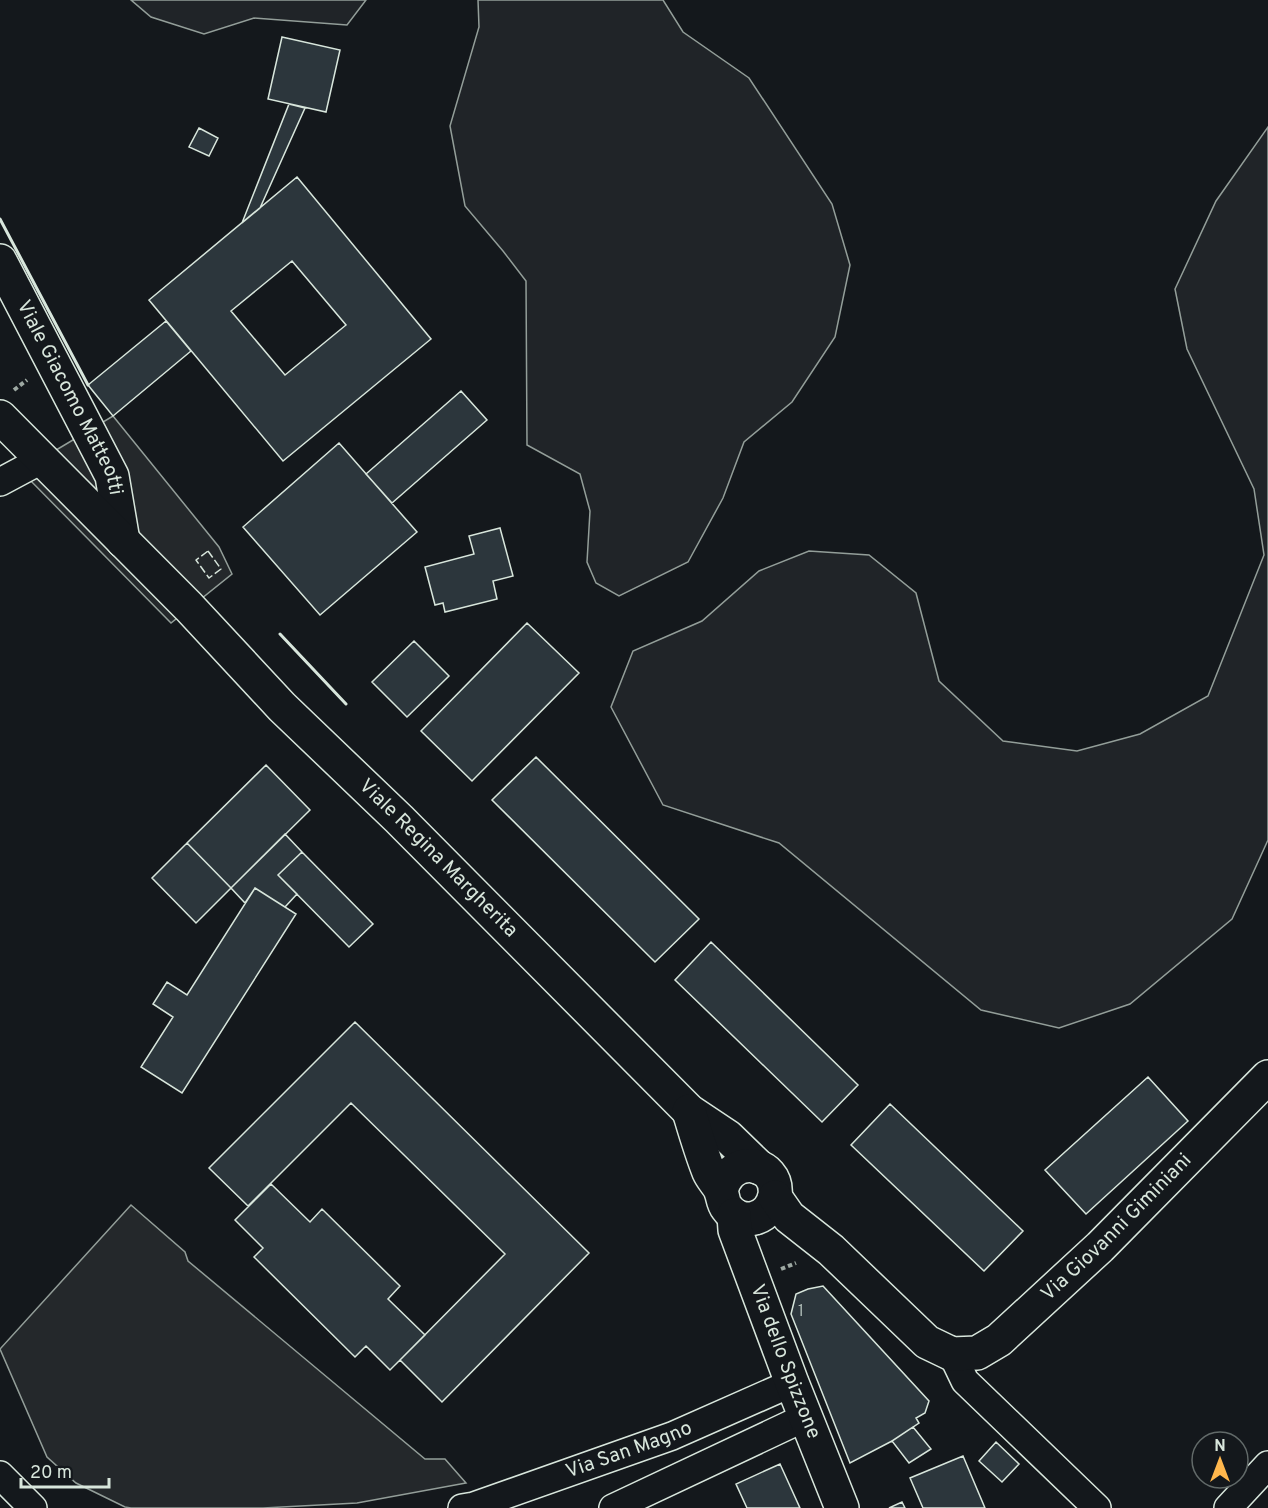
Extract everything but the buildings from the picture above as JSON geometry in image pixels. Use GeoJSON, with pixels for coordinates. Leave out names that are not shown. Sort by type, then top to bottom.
{"type":"FeatureCollection","features":[{"type":"Feature","properties":{"kind":"street","name":"Viale Giacomo Matteotti"},"geometry":{"type":"LineString","coordinates":[[0,261],[112,476],[123,541]]}},
{"type":"Feature","properties":{"kind":"street","name":"Viale Regina Margherita"},"geometry":{"type":"LineString","coordinates":[[0,417],[189,608],[282,706],[399,819],[688,1111],[728,1137],[772,1180],[747,1205]]}},
{"type":"Feature","properties":{"kind":"street"},"geometry":{"type":"LineString","coordinates":[[0,482],[43,459]]}},
{"type":"Feature","properties":{"kind":"street","name":"Via Giovanni Giminiani"},"geometry":{"type":"LineString","coordinates":[[952,1354],[977,1353],[999,1340],[1100,1246],[1268,1077]]}},
{"type":"Feature","properties":{"kind":"street","name":"Viale Regina Margherita"},"geometry":{"type":"LineString","coordinates":[[688,1111],[710,1173],[747,1205],[789,1217],[821,1241],[927,1342],[952,1354]]}},
{"type":"Feature","properties":{"kind":"street"},"geometry":{"type":"LineString","coordinates":[[747,1205],[723,1183],[734,1169],[752,1165],[760,1168]]}},
{"type":"Feature","properties":{"kind":"street","name":"Via dello Spizzone"},"geometry":{"type":"LineString","coordinates":[[747,1205],[735,1230],[842,1508]]}},
{"type":"Feature","properties":{"kind":"street"},"geometry":{"type":"LineString","coordinates":[[952,1354],[965,1381],[1097,1508]]}},
{"type":"Feature","properties":{"kind":"street","name":"Via San Magno"},"geometry":{"type":"LineString","coordinates":[[462,1508],[474,1506],[672,1436],[792,1383]]}},
{"type":"Feature","properties":{"kind":"street"},"geometry":{"type":"LineString","coordinates":[[613,1508],[806,1418]]}},
{"type":"Feature","properties":{"kind":"street"},"geometry":{"type":"LineString","coordinates":[[1228,1508],[1268,1465]]}},
{"type":"Feature","properties":{"kind":"street"},"geometry":{"type":"LineString","coordinates":[[0,1475],[33,1508]]}},
{"type":"Feature","properties":{"kind":"path"},"geometry":{"type":"LineString","coordinates":[[755,1280],[821,1241]]}},
{"type":"Feature","properties":{"kind":"shaded area"},"geometry":{"type":"Polygon","coordinates":[[[131,0],[366,0],[347,25],[254,18],[204,34],[151,17],[131,0]]]}},
{"type":"Feature","properties":{"kind":"shaded area"},"geometry":{"type":"Polygon","coordinates":[[[478,0],[663,0],[683,32],[749,78],[832,204],[850,265],[835,337],[792,402],[744,442],[723,498],[688,562],[619,596],[596,583],[587,562],[590,511],[580,474],[527,445],[526,281],[465,206],[450,126],[479,27],[478,0]]]}},
{"type":"Feature","properties":{"kind":"shaded area"},"geometry":{"type":"Polygon","coordinates":[[[1268,127],[1268,840],[1232,919],[1130,1004],[1059,1028],[981,1010],[779,843],[663,805],[611,707],[633,651],[702,621],[759,571],[809,551],[869,555],[916,593],[939,681],[1003,741],[1077,751],[1140,734],[1208,696],[1264,555],[1254,489],[1187,349],[1175,289],[1216,201],[1268,127]]]}},
{"type":"Feature","properties":{"kind":"shaded area"},"geometry":{"type":"Polygon","coordinates":[[[113,416],[219,547],[232,574],[171,623],[21,471],[113,416]]]}},
{"type":"Feature","properties":{"kind":"shaded area"},"geometry":{"type":"Polygon","coordinates":[[[131,1205],[185,1252],[188,1261],[425,1459],[445,1459],[466,1483],[357,1503],[263,1508],[131,1508],[76,1483],[47,1457],[0,1349],[131,1205]]]}},
{"type":"Feature","properties":{"kind":"fence"},"geometry":{"type":"LineString","coordinates":[[208,551],[221,569],[209,578],[196,560],[208,551]]}},
{"type":"Feature","properties":{"kind":"wall"},"geometry":{"type":"LineString","coordinates":[[0,219],[88,385]]}},
{"type":"Feature","properties":{"kind":"wall"},"geometry":{"type":"LineString","coordinates":[[280,634],[346,704]]}}]}
